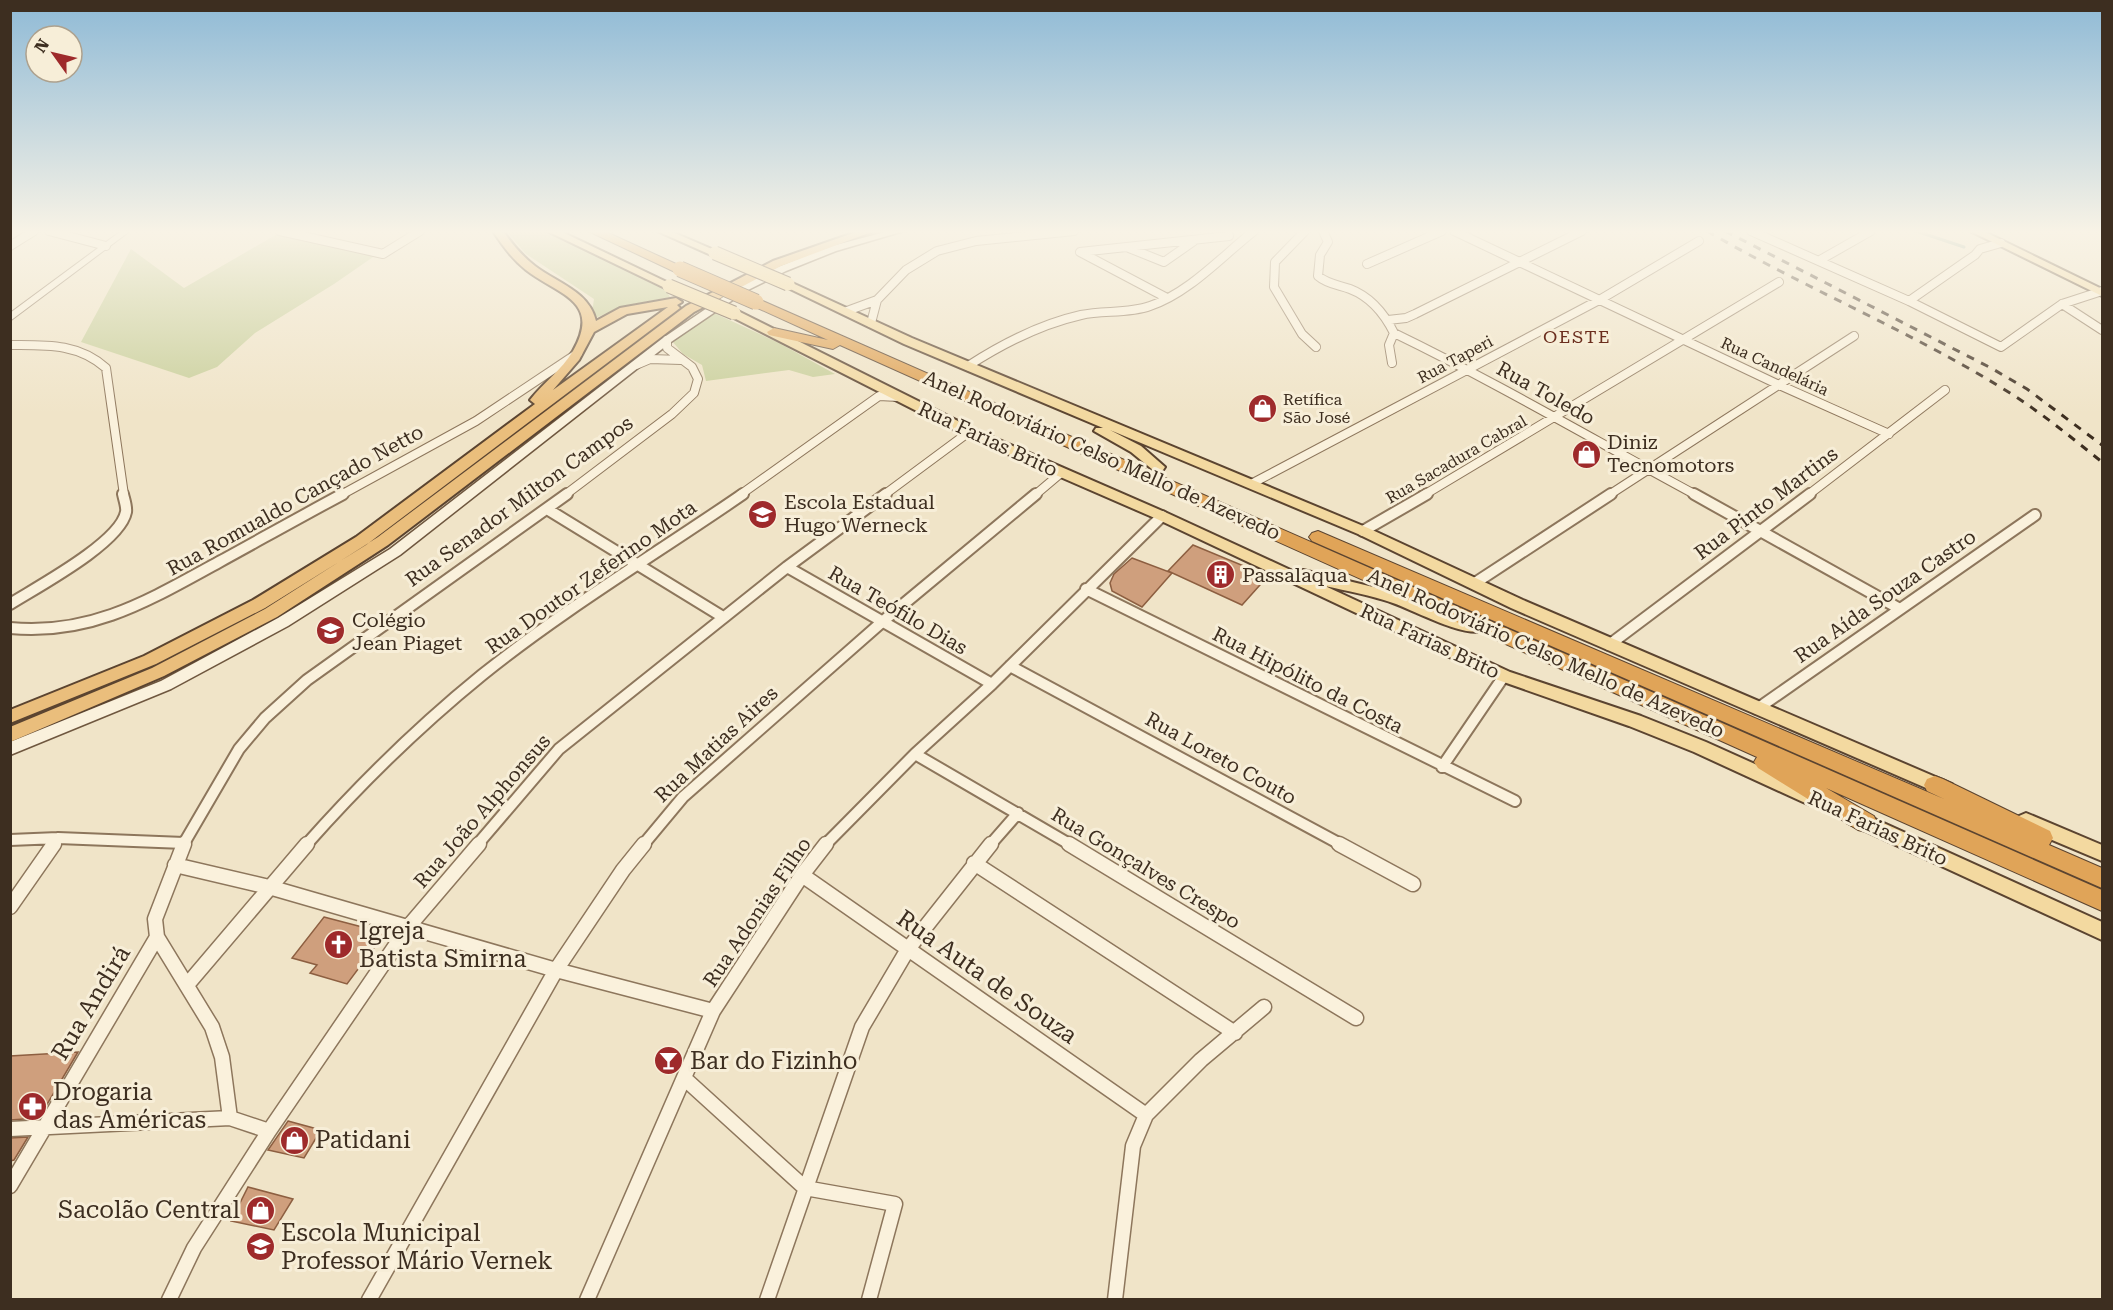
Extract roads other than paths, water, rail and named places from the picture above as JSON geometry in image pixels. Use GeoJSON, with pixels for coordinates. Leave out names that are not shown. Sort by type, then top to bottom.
{"type":"FeatureCollection","features":[{"type":"Feature","properties":{"kind":"highway"},"geometry":{"type":"LineString","coordinates":[[514,426],[578,352],[590,329],[590,316],[582,301],[569,292]]}},
{"type":"Feature","properties":{"kind":"highway"},"geometry":{"type":"LineString","coordinates":[[10,717],[150,660],[259,604],[361,541],[627,340],[698,292]]}},
{"type":"Feature","properties":{"kind":"highway"},"geometry":{"type":"LineString","coordinates":[[10,735],[158,672],[272,613],[383,541],[690,309],[717,292]]}},
{"type":"Feature","properties":{"kind":"highway","name":"Anel Rodoviário Celso Mello de Azevedo"},"geometry":{"type":"LineString","coordinates":[[746,292],[2103,901]]}},
{"type":"Feature","properties":{"kind":"highway","name":"Anel Rodoviário Celso Mello de Azevedo"},"geometry":{"type":"LineString","coordinates":[[752,292],[874,353],[1158,476],[1477,605],[2103,878]]}},
{"type":"Feature","properties":{"kind":"highway"},"geometry":{"type":"LineString","coordinates":[[590,329],[624,311],[686,300]]}},
{"type":"Feature","properties":{"kind":"highway"},"geometry":{"type":"LineString","coordinates":[[774,332],[874,353]]}},
{"type":"Feature","properties":{"kind":"highway"},"geometry":{"type":"LineString","coordinates":[[1696,720],[1866,823]]}},
{"type":"Feature","properties":{"kind":"highway"},"geometry":{"type":"LineString","coordinates":[[1935,785],[2103,870]]}},
{"type":"Feature","properties":{"kind":"main road","name":"Rua Farias Brito"},"geometry":{"type":"LineString","coordinates":[[684,292],[774,332],[969,432],[1162,516],[1504,676],[1689,742],[2103,931]]}},
{"type":"Feature","properties":{"kind":"main road"},"geometry":{"type":"LineString","coordinates":[[10,749],[166,685],[283,622],[395,552],[667,340],[737,292]]}},
{"type":"Feature","properties":{"kind":"main road","name":"Anel Rodoviário Celso Mello de Azevedo"},"geometry":{"type":"LineString","coordinates":[[806,292],[968,366],[1253,483],[1363,531],[1609,645],[1757,709],[2103,853]]}},
{"type":"Feature","properties":{"kind":"main road"},"geometry":{"type":"LineString","coordinates":[[1044,398],[1076,419],[1136,448],[1158,476]]}},
{"type":"Feature","properties":{"kind":"main road"},"geometry":{"type":"LineString","coordinates":[[1265,564],[1396,598],[1453,621],[1504,634]]}},
{"type":"Feature","properties":{"kind":"street"},"geometry":{"type":"LineString","coordinates":[[10,318],[44,292]]}},
{"type":"Feature","properties":{"kind":"street"},"geometry":{"type":"LineString","coordinates":[[847,311],[877,300],[885,292]]}},
{"type":"Feature","properties":{"kind":"street"},"geometry":{"type":"LineString","coordinates":[[1156,292],[1167,298]]}},
{"type":"Feature","properties":{"kind":"street"},"geometry":{"type":"LineString","coordinates":[[968,366],[986,353],[1063,320],[1148,306],[1175,292]]}},
{"type":"Feature","properties":{"kind":"street"},"geometry":{"type":"LineString","coordinates":[[1277,292],[1302,334],[1316,347]]}},
{"type":"Feature","properties":{"kind":"street"},"geometry":{"type":"LineString","coordinates":[[1357,292],[1388,320],[1394,333],[1389,345],[1392,363]]}},
{"type":"Feature","properties":{"kind":"street"},"geometry":{"type":"LineString","coordinates":[[1388,320],[1406,318],[1459,292]]}},
{"type":"Feature","properties":{"kind":"street","name":"Rua Candelária"},"geometry":{"type":"LineString","coordinates":[[1586,292],[1684,341],[1889,434]]}},
{"type":"Feature","properties":{"kind":"street","name":"Rua Taperi"},"geometry":{"type":"LineString","coordinates":[[1253,483],[1613,292]]}},
{"type":"Feature","properties":{"kind":"street","name":"Rua Sacadura Cabral"},"geometry":{"type":"LineString","coordinates":[[1363,531],[1554,419],[1763,292]]}},
{"type":"Feature","properties":{"kind":"street"},"geometry":{"type":"LineString","coordinates":[[1890,292],[2001,347],[2062,304],[2096,292]]}},
{"type":"Feature","properties":{"kind":"street"},"geometry":{"type":"LineString","coordinates":[[1909,301],[1922,292]]}},
{"type":"Feature","properties":{"kind":"street"},"geometry":{"type":"LineString","coordinates":[[871,323],[877,300]]}},
{"type":"Feature","properties":{"kind":"street"},"geometry":{"type":"LineString","coordinates":[[2062,304],[2103,330]]}},
{"type":"Feature","properties":{"kind":"street","name":"Rua Toledo"},"geometry":{"type":"LineString","coordinates":[[1394,333],[1468,369],[1554,419],[1760,529],[1900,609]]}},
{"type":"Feature","properties":{"kind":"street"},"geometry":{"type":"LineString","coordinates":[[1475,584],[1777,384],[1854,336]]}},
{"type":"Feature","properties":{"kind":"street","name":"Rua Senador Milton Campos"},"geometry":{"type":"LineString","coordinates":[[157,938],[155,919],[184,843],[239,749],[265,718],[307,680],[547,509],[672,414],[694,393],[698,379],[692,368],[666,348],[667,340]]}},
{"type":"Feature","properties":{"kind":"street"},"geometry":{"type":"LineString","coordinates":[[10,345],[73,346],[94,355],[106,368],[126,512],[113,535],[76,563],[10,604]]}},
{"type":"Feature","properties":{"kind":"street","name":"Rua Romualdo Cançado Netto"},"geometry":{"type":"LineString","coordinates":[[10,628],[31,631],[52,629],[109,616],[136,607],[476,421],[578,352]]}},
{"type":"Feature","properties":{"kind":"street"},"geometry":{"type":"LineString","coordinates":[[636,364],[650,359],[681,360]]}},
{"type":"Feature","properties":{"kind":"street","name":"Rua Pinto Martins"},"geometry":{"type":"LineString","coordinates":[[1609,645],[1945,390]]}},
{"type":"Feature","properties":{"kind":"street","name":"Rua Doutor Zeferino Mota"},"geometry":{"type":"LineString","coordinates":[[187,985],[268,887],[389,758],[462,692],[529,639],[639,565],[879,396],[898,397]]}},
{"type":"Feature","properties":{"kind":"street","name":"Rua João Alphonsus"},"geometry":{"type":"LineString","coordinates":[[169,1299],[194,1248],[269,1131],[409,926],[559,749],[787,567],[969,432]]}},
{"type":"Feature","properties":{"kind":"street","name":"Rua Matias Aires"},"geometry":{"type":"LineString","coordinates":[[369,1299],[556,970],[623,870],[683,797],[882,622],[1062,473]]}},
{"type":"Feature","properties":{"kind":"street"},"geometry":{"type":"LineString","coordinates":[[547,509],[723,617]]}},
{"type":"Feature","properties":{"kind":"street","name":"Rua Aída Souza Castro"},"geometry":{"type":"LineString","coordinates":[[1757,709],[2035,514]]}},
{"type":"Feature","properties":{"kind":"street","name":"Rua Adonias Filho"},"geometry":{"type":"LineString","coordinates":[[587,1299],[713,1011],[802,875],[826,844],[915,753],[992,684],[1162,516]]}},
{"type":"Feature","properties":{"kind":"street","name":"Rua Teófilo Dias"},"geometry":{"type":"LineString","coordinates":[[787,567],[992,684]]}},
{"type":"Feature","properties":{"kind":"street","name":"Rua Hipólito da Costa"},"geometry":{"type":"LineString","coordinates":[[1086,589],[1515,801]]}},
{"type":"Feature","properties":{"kind":"street","name":"Rua Loreto Couto"},"geometry":{"type":"LineString","coordinates":[[1010,666],[1413,884]]}},
{"type":"Feature","properties":{"kind":"street"},"geometry":{"type":"LineString","coordinates":[[1442,766],[1504,676]]}},
{"type":"Feature","properties":{"kind":"street","name":"Rua Gonçalves Crespo"},"geometry":{"type":"LineString","coordinates":[[915,753],[1356,1018]]}},
{"type":"Feature","properties":{"kind":"street"},"geometry":{"type":"LineString","coordinates":[[767,1299],[862,1027],[908,949],[974,863],[1018,813]]}},
{"type":"Feature","properties":{"kind":"street"},"geometry":{"type":"LineString","coordinates":[[10,840],[58,838],[184,843]]}},
{"type":"Feature","properties":{"kind":"street"},"geometry":{"type":"LineString","coordinates":[[10,907],[58,838]]}},
{"type":"Feature","properties":{"kind":"street"},"geometry":{"type":"LineString","coordinates":[[974,863],[1235,1033]]}},
{"type":"Feature","properties":{"kind":"street"},"geometry":{"type":"LineString","coordinates":[[175,865],[268,887],[556,970],[713,1011]]}},
{"type":"Feature","properties":{"kind":"street","name":"Rua Auta de Souza"},"geometry":{"type":"LineString","coordinates":[[802,875],[1146,1115]]}},
{"type":"Feature","properties":{"kind":"street"},"geometry":{"type":"LineString","coordinates":[[157,938],[212,1027],[222,1057],[230,1118]]}},
{"type":"Feature","properties":{"kind":"street","name":"Rua Andirá"},"geometry":{"type":"LineString","coordinates":[[10,1186],[157,938]]}},
{"type":"Feature","properties":{"kind":"street"},"geometry":{"type":"LineString","coordinates":[[1115,1299],[1133,1146],[1146,1115],[1201,1060],[1264,1007]]}},
{"type":"Feature","properties":{"kind":"street"},"geometry":{"type":"LineString","coordinates":[[684,1078],[805,1188],[895,1204],[869,1299]]}},
{"type":"Feature","properties":{"kind":"street"},"geometry":{"type":"LineString","coordinates":[[10,1129],[230,1118],[269,1131]]}},
{"type":"Feature","properties":{"kind":"railway"},"geometry":{"type":"LineString","coordinates":[[1822,292],[1936,350],[2010,393],[2057,426],[2102,462]]}},
{"type":"Feature","properties":{"kind":"railway"},"geometry":{"type":"LineString","coordinates":[[1844,292],[2027,389],[2102,445]]}},
{"type":"Feature","properties":{"kind":"place","name":"Retífica São José"},"geometry":{"type":"Point","coordinates":[1262,408]}},
{"type":"Feature","properties":{"kind":"place","name":"Diniz Tecnomotors"},"geometry":{"type":"Point","coordinates":[1586,454]}},
{"type":"Feature","properties":{"kind":"place","name":"Escola Estadual Hugo Werneck"},"geometry":{"type":"Point","coordinates":[763,514]}},
{"type":"Feature","properties":{"kind":"place","name":"Passalaqua"},"geometry":{"type":"Point","coordinates":[1221,575]}},
{"type":"Feature","properties":{"kind":"place","name":"Colégio Jean Piaget"},"geometry":{"type":"Point","coordinates":[331,631]}},
{"type":"Feature","properties":{"kind":"place","name":"Igreja Batista Smirna"},"geometry":{"type":"Point","coordinates":[338,945]}},
{"type":"Feature","properties":{"kind":"place","name":"Bar do Fizinho"},"geometry":{"type":"Point","coordinates":[669,1061]}},
{"type":"Feature","properties":{"kind":"place","name":"Drogaria das Américas"},"geometry":{"type":"Point","coordinates":[32,1106]}},
{"type":"Feature","properties":{"kind":"place","name":"Patidani"},"geometry":{"type":"Point","coordinates":[294,1140]}},
{"type":"Feature","properties":{"kind":"place","name":"Sacolão Central"},"geometry":{"type":"Point","coordinates":[261,1210]}},
{"type":"Feature","properties":{"kind":"place","name":"Escola Municipal Professor Mário Vernek"},"geometry":{"type":"Point","coordinates":[260,1247]}},
{"type":"Feature","properties":{"kind":"district","name":"OESTE"},"geometry":{"type":"Point","coordinates":[1577,337]}}]}
